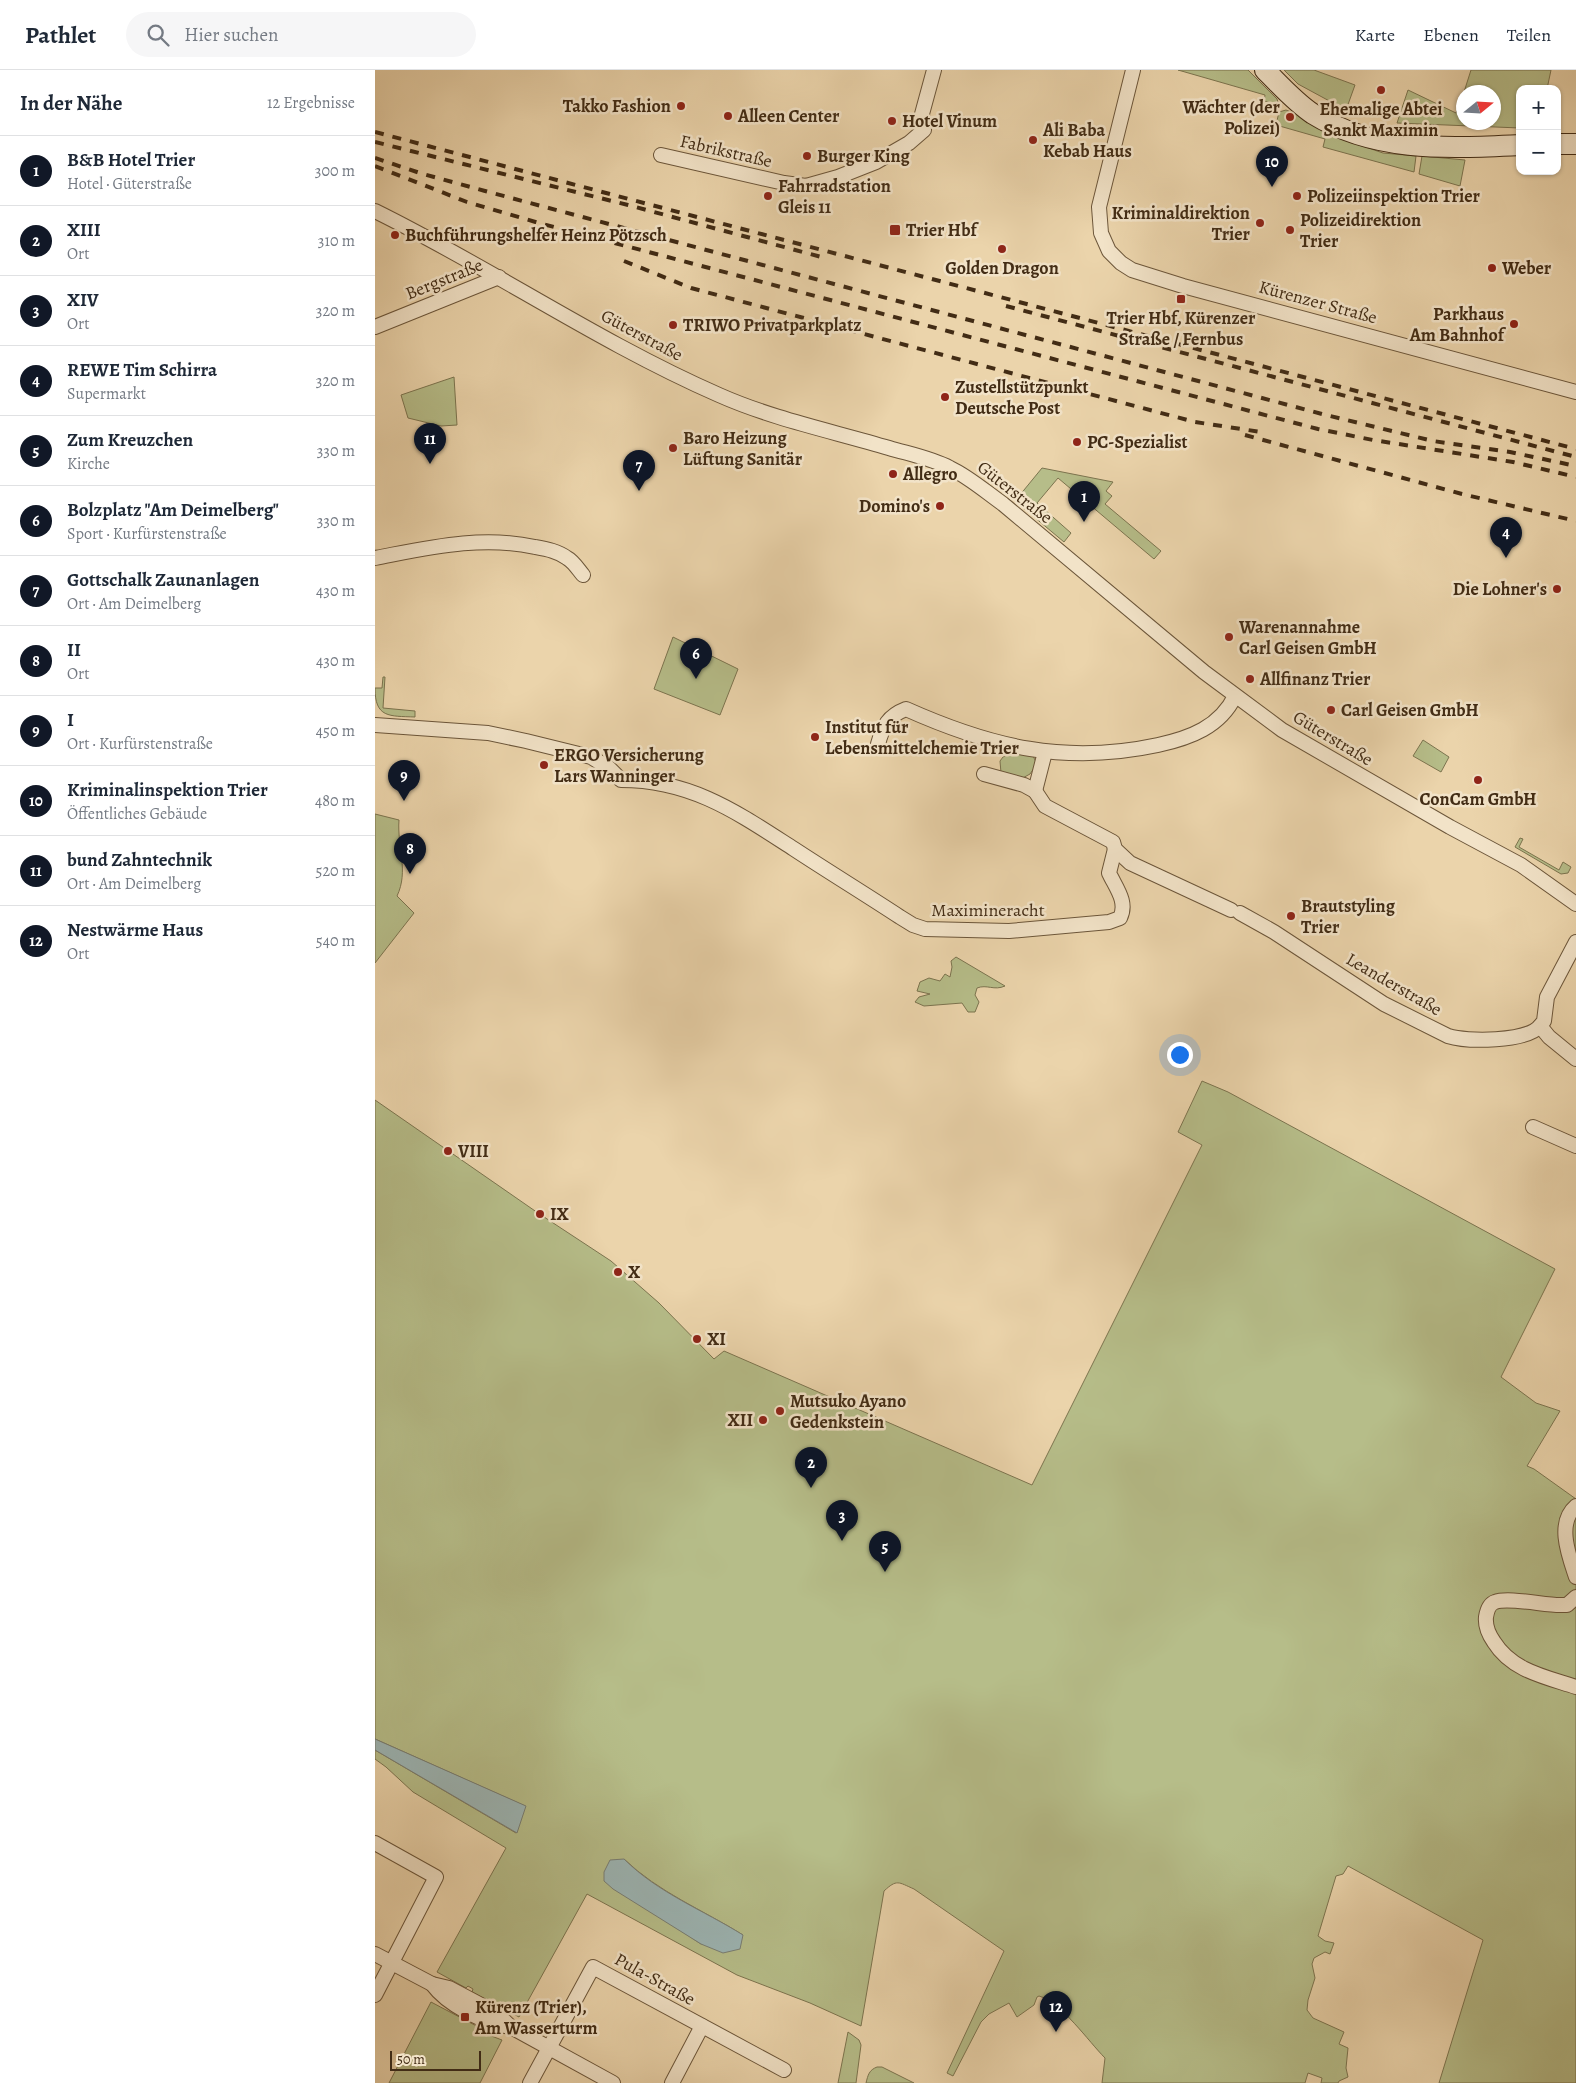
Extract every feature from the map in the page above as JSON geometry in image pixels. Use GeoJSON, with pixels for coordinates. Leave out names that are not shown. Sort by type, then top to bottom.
{"type":"FeatureCollection","features":[{"type":"Feature","properties":{"kind":"main road"},"geometry":{"type":"LineString","coordinates":[[1265,70],[1311,113],[1335,126],[1360,135],[1385,142],[1417,146],[1516,145]]}},
{"type":"Feature","properties":{"kind":"main road"},"geometry":{"type":"LineString","coordinates":[[1561,144],[1576,144]]}},
{"type":"Feature","properties":{"kind":"street","name":"Fabrikstraße"},"geometry":{"type":"LineString","coordinates":[[661,155],[784,183],[806,186],[838,178],[890,155],[924,130],[922,114],[934,70]]}},
{"type":"Feature","properties":{"kind":"street","name":"Kürenzer Straße"},"geometry":{"type":"LineString","coordinates":[[1133,70],[1100,198],[1098,218],[1106,245],[1121,263],[1132,270],[1576,392]]}},
{"type":"Feature","properties":{"kind":"street","name":"Güterstraße"},"geometry":{"type":"LineString","coordinates":[[375,211],[499,277],[666,370],[720,396],[803,423],[875,443],[949,468],[971,480],[1003,504],[1204,672],[1282,730],[1449,827],[1521,865],[1575,900]]}},
{"type":"Feature","properties":{"kind":"street","name":"Bergstraße"},"geometry":{"type":"LineString","coordinates":[[375,327],[499,277]]}},
{"type":"Feature","properties":{"kind":"street"},"geometry":{"type":"LineString","coordinates":[[375,558],[468,542],[495,542],[551,550],[568,558],[583,575]]}},
{"type":"Feature","properties":{"kind":"street"},"geometry":{"type":"LineString","coordinates":[[878,744],[891,716],[906,709],[940,724],[979,737],[1045,752],[1074,754],[1129,752],[1174,742],[1207,728],[1221,718],[1235,696]]}},
{"type":"Feature","properties":{"kind":"street","name":"Maximineracht"},"geometry":{"type":"LineString","coordinates":[[375,725],[488,733],[517,739],[591,757],[609,768],[621,780],[641,780],[671,785],[700,794],[731,808],[758,824],[900,917],[925,929],[1009,931],[1109,922],[1120,918],[1123,912],[1123,904],[1109,873],[1115,850]]}},
{"type":"Feature","properties":{"kind":"street"},"geometry":{"type":"LineString","coordinates":[[1035,791],[1045,752]]}},
{"type":"Feature","properties":{"kind":"street"},"geometry":{"type":"LineString","coordinates":[[985,774],[1025,785],[1035,791],[1045,806],[1113,842],[1115,850]]}},
{"type":"Feature","properties":{"kind":"street","name":"Leanderstraße"},"geometry":{"type":"LineString","coordinates":[[1115,850],[1130,863],[1273,932],[1384,1004],[1448,1036],[1456,1039],[1481,1041],[1531,1032],[1540,1026]]}},
{"type":"Feature","properties":{"kind":"street"},"geometry":{"type":"LineString","coordinates":[[1576,942],[1547,997],[1543,1021],[1540,1026],[1549,1037],[1576,1059]]}},
{"type":"Feature","properties":{"kind":"street"},"geometry":{"type":"LineString","coordinates":[[1533,1127],[1576,1146]]}},
{"type":"Feature","properties":{"kind":"street"},"geometry":{"type":"LineString","coordinates":[[1576,1506],[1570,1512],[1567,1520],[1566,1537],[1568,1557],[1576,1577]]}},
{"type":"Feature","properties":{"kind":"street"},"geometry":{"type":"LineString","coordinates":[[1576,1597],[1567,1605],[1505,1600],[1495,1602],[1488,1608],[1486,1619],[1491,1638],[1507,1660],[1526,1670],[1576,1687]]}},
{"type":"Feature","properties":{"kind":"street"},"geometry":{"type":"LineString","coordinates":[[375,1844],[436,1877],[375,1995]]}},
{"type":"Feature","properties":{"kind":"street"},"geometry":{"type":"LineString","coordinates":[[375,1954],[432,1984],[449,1988],[496,2013],[511,2027],[613,2083]]}},
{"type":"Feature","properties":{"kind":"street","name":"Pula-Straße"},"geometry":{"type":"LineString","coordinates":[[529,2083],[593,1967],[784,2070]]}},
{"type":"Feature","properties":{"kind":"street","name":"Pula-Straße"},"geometry":{"type":"LineString","coordinates":[[672,2083],[702,2026]]}},
{"type":"Feature","properties":{"kind":"green space"},"geometry":{"type":"Polygon","coordinates":[[[1178,70],[1248,70],[1277,99],[1279,105],[1264,101],[1265,95],[1178,70]]]}},
{"type":"Feature","properties":{"kind":"green space"},"geometry":{"type":"Polygon","coordinates":[[[1284,70],[1314,70],[1355,85],[1346,110],[1298,84],[1284,70]]]}},
{"type":"Feature","properties":{"kind":"green space"},"geometry":{"type":"Polygon","coordinates":[[[1471,70],[1551,70],[1548,85],[1516,85],[1516,128],[1501,127],[1501,85],[1466,85],[1471,70]]]}},
{"type":"Feature","properties":{"kind":"green space"},"geometry":{"type":"Polygon","coordinates":[[[1408,90],[1456,113],[1456,125],[1397,123],[1408,90]]]}},
{"type":"Feature","properties":{"kind":"green space"},"geometry":{"type":"Polygon","coordinates":[[[1286,110],[1321,130],[1354,143],[1383,153],[1416,156],[1414,172],[1323,147],[1325,139],[1276,125],[1279,112],[1286,110]]]}},
{"type":"Feature","properties":{"kind":"green space"},"geometry":{"type":"Polygon","coordinates":[[[1422,156],[1465,160],[1460,186],[1419,174],[1422,156]]]}},
{"type":"Feature","properties":{"kind":"green space"},"geometry":{"type":"Polygon","coordinates":[[[454,377],[457,425],[441,426],[408,418],[401,395],[454,377]]]}},
{"type":"Feature","properties":{"kind":"green space"},"geometry":{"type":"Polygon","coordinates":[[[1042,468],[1113,482],[1106,491],[1112,496],[1105,504],[1161,551],[1154,559],[1058,478],[1037,503],[1071,533],[1064,542],[1015,501],[1042,468]]]}},
{"type":"Feature","properties":{"kind":"green space"},"geometry":{"type":"Polygon","coordinates":[[[673,637],[738,669],[720,715],[654,689],[673,637]]]}},
{"type":"Feature","properties":{"kind":"green space"},"geometry":{"type":"Polygon","coordinates":[[[383,677],[385,677],[383,708],[415,711],[415,717],[391,715],[381,710],[376,698],[375,688],[382,688],[383,677]]]}},
{"type":"Feature","properties":{"kind":"green space"},"geometry":{"type":"Polygon","coordinates":[[[1423,740],[1449,757],[1441,772],[1413,756],[1423,740]]]}},
{"type":"Feature","properties":{"kind":"green space"},"geometry":{"type":"Polygon","coordinates":[[[1012,752],[1033,756],[1037,764],[1030,774],[1019,780],[1001,773],[1000,761],[1012,752]]]}},
{"type":"Feature","properties":{"kind":"green space"},"geometry":{"type":"Polygon","coordinates":[[[375,814],[399,820],[402,877],[397,896],[414,913],[375,963],[375,814]]]}},
{"type":"Feature","properties":{"kind":"green space"},"geometry":{"type":"Polygon","coordinates":[[[1520,838],[1523,839],[1519,847],[1559,870],[1563,862],[1571,867],[1568,873],[1561,874],[1515,847],[1520,838]]]}},
{"type":"Feature","properties":{"kind":"green space"},"geometry":{"type":"Polygon","coordinates":[[[956,957],[1005,986],[977,988],[975,995],[979,1002],[975,1012],[968,1012],[962,1003],[924,1006],[915,1002],[919,997],[930,994],[917,991],[920,982],[929,978],[940,981],[945,974],[950,977],[951,961],[956,957]]]}},
{"type":"Feature","properties":{"kind":"green space"},"geometry":{"type":"Polygon","coordinates":[[[1202,1081],[1228,1092],[1555,1269],[1501,1377],[1536,1403],[1560,1411],[1527,1466],[1576,1499],[1576,2083],[1439,2083],[1483,1940],[1348,1866],[1343,1874],[1336,1876],[1318,1936],[1325,1941],[1334,1943],[1330,1954],[1325,1952],[1314,1958],[1312,1964],[1315,1978],[1307,2010],[1313,2018],[1344,2032],[1339,2044],[1348,2048],[1346,2068],[1348,2077],[1338,2083],[1321,2083],[1322,2078],[1308,2073],[1305,2083],[1102,2083],[1105,2058],[1065,2014],[1039,1996],[1034,2005],[1017,2017],[1009,2003],[989,2014],[981,2022],[953,2076],[947,2073],[1004,1951],[914,1889],[898,1883],[884,1891],[861,2026],[810,2003],[737,1975],[587,1894],[519,2017],[472,1992],[473,1989],[468,1986],[466,1988],[437,1972],[506,1848],[413,1792],[375,1759],[375,1750],[516,1833],[525,1806],[375,1739],[375,1100],[611,1261],[659,1303],[714,1359],[724,1351],[1032,1485],[1202,1145],[1178,1132],[1202,1081]],[[624,1859],[674,1926],[701,1944],[743,1935],[666,1891],[637,1871],[624,1859]]]}},
{"type":"Feature","properties":{"kind":"green space"},"geometry":{"type":"Polygon","coordinates":[[[431,2002],[486,2031],[486,2034],[502,2040],[480,2083],[389,2083],[431,2002]]]}},
{"type":"Feature","properties":{"kind":"green space"},"geometry":{"type":"Polygon","coordinates":[[[848,2032],[859,2040],[861,2045],[856,2083],[838,2083],[848,2032]]]}},
{"type":"Feature","properties":{"kind":"green space"},"geometry":{"type":"Polygon","coordinates":[[[877,2067],[882,2067],[914,2083],[866,2083],[869,2073],[877,2067]]]}},
{"type":"Feature","properties":{"kind":"water"},"geometry":{"type":"Polygon","coordinates":[[[375,1739],[526,1806],[517,1833],[375,1750],[375,1739]]]}},
{"type":"Feature","properties":{"kind":"water"},"geometry":{"type":"Polygon","coordinates":[[[624,1859],[651,1882],[743,1935],[740,1949],[723,1953],[701,1944],[613,1889],[604,1881],[604,1872],[610,1860],[624,1859]]]}},
{"type":"Feature","properties":{"kind":"railway"},"geometry":{"type":"LineString","coordinates":[[375,132],[1576,449]]}},
{"type":"Feature","properties":{"kind":"railway"},"geometry":{"type":"LineString","coordinates":[[375,142],[628,205],[825,258]]}},
{"type":"Feature","properties":{"kind":"railway"},"geometry":{"type":"LineString","coordinates":[[375,158],[423,174],[485,191],[1322,414],[1433,441],[1510,452],[1576,466]]}},
{"type":"Feature","properties":{"kind":"railway"},"geometry":{"type":"LineString","coordinates":[[375,166],[467,202],[539,223],[1318,429],[1373,440],[1513,462],[1576,477]]}},
{"type":"Feature","properties":{"kind":"railway"},"geometry":{"type":"LineString","coordinates":[[624,261],[691,288],[1195,422],[1261,432]]}},
{"type":"Feature","properties":{"kind":"railway"},"geometry":{"type":"LineString","coordinates":[[1006,306],[1576,457]]}},
{"type":"Feature","properties":{"kind":"railway"},"geometry":{"type":"LineString","coordinates":[[1245,435],[1462,494],[1576,521]]}},
{"type":"Feature","properties":{"kind":"place","name":"Ehemalige Abtei Sankt Maximin"},"geometry":{"type":"Point","coordinates":[1381,90]}},
{"type":"Feature","properties":{"kind":"place","name":"Takko Fashion"},"geometry":{"type":"Point","coordinates":[681,106]}},
{"type":"Feature","properties":{"kind":"place","name":"Alleen Center"},"geometry":{"type":"Point","coordinates":[728,116]}},
{"type":"Feature","properties":{"kind":"place","name":"Wächter (der Polizei)"},"geometry":{"type":"Point","coordinates":[1290,117]}},
{"type":"Feature","properties":{"kind":"place","name":"Hotel Vinum"},"geometry":{"type":"Point","coordinates":[892,121]}},
{"type":"Feature","properties":{"kind":"place","name":"Ali Baba Kebab Haus"},"geometry":{"type":"Point","coordinates":[1033,140]}},
{"type":"Feature","properties":{"kind":"place","name":"Burger King"},"geometry":{"type":"Point","coordinates":[807,156]}},
{"type":"Feature","properties":{"kind":"place","name":"Kriminalinspektion Trier"},"geometry":{"type":"Point","coordinates":[1272,187]}},
{"type":"Feature","properties":{"kind":"place","name":"Fahrradstation Gleis 11"},"geometry":{"type":"Point","coordinates":[768,196]}},
{"type":"Feature","properties":{"kind":"place","name":"Polizeiinspektion Trier"},"geometry":{"type":"Point","coordinates":[1297,196]}},
{"type":"Feature","properties":{"kind":"place","name":"Kriminaldirektion Trier"},"geometry":{"type":"Point","coordinates":[1260,223]}},
{"type":"Feature","properties":{"kind":"place","name":"Trier Hbf"},"geometry":{"type":"Point","coordinates":[895,230]}},
{"type":"Feature","properties":{"kind":"place","name":"Polizeidirektion Trier"},"geometry":{"type":"Point","coordinates":[1290,230]}},
{"type":"Feature","properties":{"kind":"place","name":"Buchführungshelfer Heinz Pötzsch"},"geometry":{"type":"Point","coordinates":[395,235]}},
{"type":"Feature","properties":{"kind":"place","name":"Golden Dragon"},"geometry":{"type":"Point","coordinates":[1002,249]}},
{"type":"Feature","properties":{"kind":"place","name":"Weber"},"geometry":{"type":"Point","coordinates":[1492,268]}},
{"type":"Feature","properties":{"kind":"place","name":"Trier Hbf, Kürenzer Straße / Fernbus"},"geometry":{"type":"Point","coordinates":[1181,299]}},
{"type":"Feature","properties":{"kind":"place","name":"Parkhaus Am Bahnhof"},"geometry":{"type":"Point","coordinates":[1514,324]}},
{"type":"Feature","properties":{"kind":"place","name":"TRIWO Privatparkplatz"},"geometry":{"type":"Point","coordinates":[673,325]}},
{"type":"Feature","properties":{"kind":"place","name":"Zustellstützpunkt Deutsche Post"},"geometry":{"type":"Point","coordinates":[945,397]}},
{"type":"Feature","properties":{"kind":"place","name":"PC-Spezialist"},"geometry":{"type":"Point","coordinates":[1077,442]}},
{"type":"Feature","properties":{"kind":"place","name":"Baro Heizung Lüftung Sanitär"},"geometry":{"type":"Point","coordinates":[673,448]}},
{"type":"Feature","properties":{"kind":"place","name":"bund Zahntechnik"},"geometry":{"type":"Point","coordinates":[430,464]}},
{"type":"Feature","properties":{"kind":"place","name":"Allegro"},"geometry":{"type":"Point","coordinates":[893,474]}},
{"type":"Feature","properties":{"kind":"place","name":"Gottschalk Zaunanlagen"},"geometry":{"type":"Point","coordinates":[639,491]}},
{"type":"Feature","properties":{"kind":"place","name":"Domino's"},"geometry":{"type":"Point","coordinates":[940,506]}},
{"type":"Feature","properties":{"kind":"place","name":"B&B Hotel Trier"},"geometry":{"type":"Point","coordinates":[1084,522]}},
{"type":"Feature","properties":{"kind":"place","name":"REWE Tim Schirra"},"geometry":{"type":"Point","coordinates":[1506,558]}},
{"type":"Feature","properties":{"kind":"place","name":"Die Lohner's"},"geometry":{"type":"Point","coordinates":[1557,589]}},
{"type":"Feature","properties":{"kind":"place","name":"Warenannahme Carl Geisen GmbH"},"geometry":{"type":"Point","coordinates":[1229,637]}},
{"type":"Feature","properties":{"kind":"place","name":"Bolzplatz \"Am Deimelberg\""},"geometry":{"type":"Point","coordinates":[696,679]}},
{"type":"Feature","properties":{"kind":"place","name":"Allfinanz Trier"},"geometry":{"type":"Point","coordinates":[1250,679]}},
{"type":"Feature","properties":{"kind":"place","name":"Carl Geisen GmbH"},"geometry":{"type":"Point","coordinates":[1331,710]}},
{"type":"Feature","properties":{"kind":"place","name":"Institut für Lebensmittelchemie Trier"},"geometry":{"type":"Point","coordinates":[815,737]}},
{"type":"Feature","properties":{"kind":"place","name":"ERGO Versicherung Lars Wanninger"},"geometry":{"type":"Point","coordinates":[544,765]}},
{"type":"Feature","properties":{"kind":"place","name":"ConCam GmbH"},"geometry":{"type":"Point","coordinates":[1478,780]}},
{"type":"Feature","properties":{"kind":"place","name":"I"},"geometry":{"type":"Point","coordinates":[404,801]}},
{"type":"Feature","properties":{"kind":"place","name":"II"},"geometry":{"type":"Point","coordinates":[410,874]}},
{"type":"Feature","properties":{"kind":"place","name":"Brautstyling Trier"},"geometry":{"type":"Point","coordinates":[1291,916]}},
{"type":"Feature","properties":{"kind":"place","name":"VIII"},"geometry":{"type":"Point","coordinates":[448,1151]}},
{"type":"Feature","properties":{"kind":"place","name":"IX"},"geometry":{"type":"Point","coordinates":[540,1214]}},
{"type":"Feature","properties":{"kind":"place","name":"X"},"geometry":{"type":"Point","coordinates":[618,1272]}},
{"type":"Feature","properties":{"kind":"place","name":"XI"},"geometry":{"type":"Point","coordinates":[697,1339]}},
{"type":"Feature","properties":{"kind":"place","name":"Mutsuko Ayano Gedenkstein"},"geometry":{"type":"Point","coordinates":[780,1411]}},
{"type":"Feature","properties":{"kind":"place","name":"XII"},"geometry":{"type":"Point","coordinates":[763,1420]}},
{"type":"Feature","properties":{"kind":"place","name":"XIII"},"geometry":{"type":"Point","coordinates":[811,1488]}},
{"type":"Feature","properties":{"kind":"place","name":"XIV"},"geometry":{"type":"Point","coordinates":[842,1541]}},
{"type":"Feature","properties":{"kind":"place","name":"Zum Kreuzchen"},"geometry":{"type":"Point","coordinates":[885,1572]}},
{"type":"Feature","properties":{"kind":"place","name":"Kürenz (Trier), Am Wasserturm"},"geometry":{"type":"Point","coordinates":[465,2017]}},
{"type":"Feature","properties":{"kind":"place","name":"Nestwärme Haus"},"geometry":{"type":"Point","coordinates":[1056,2032]}}]}
